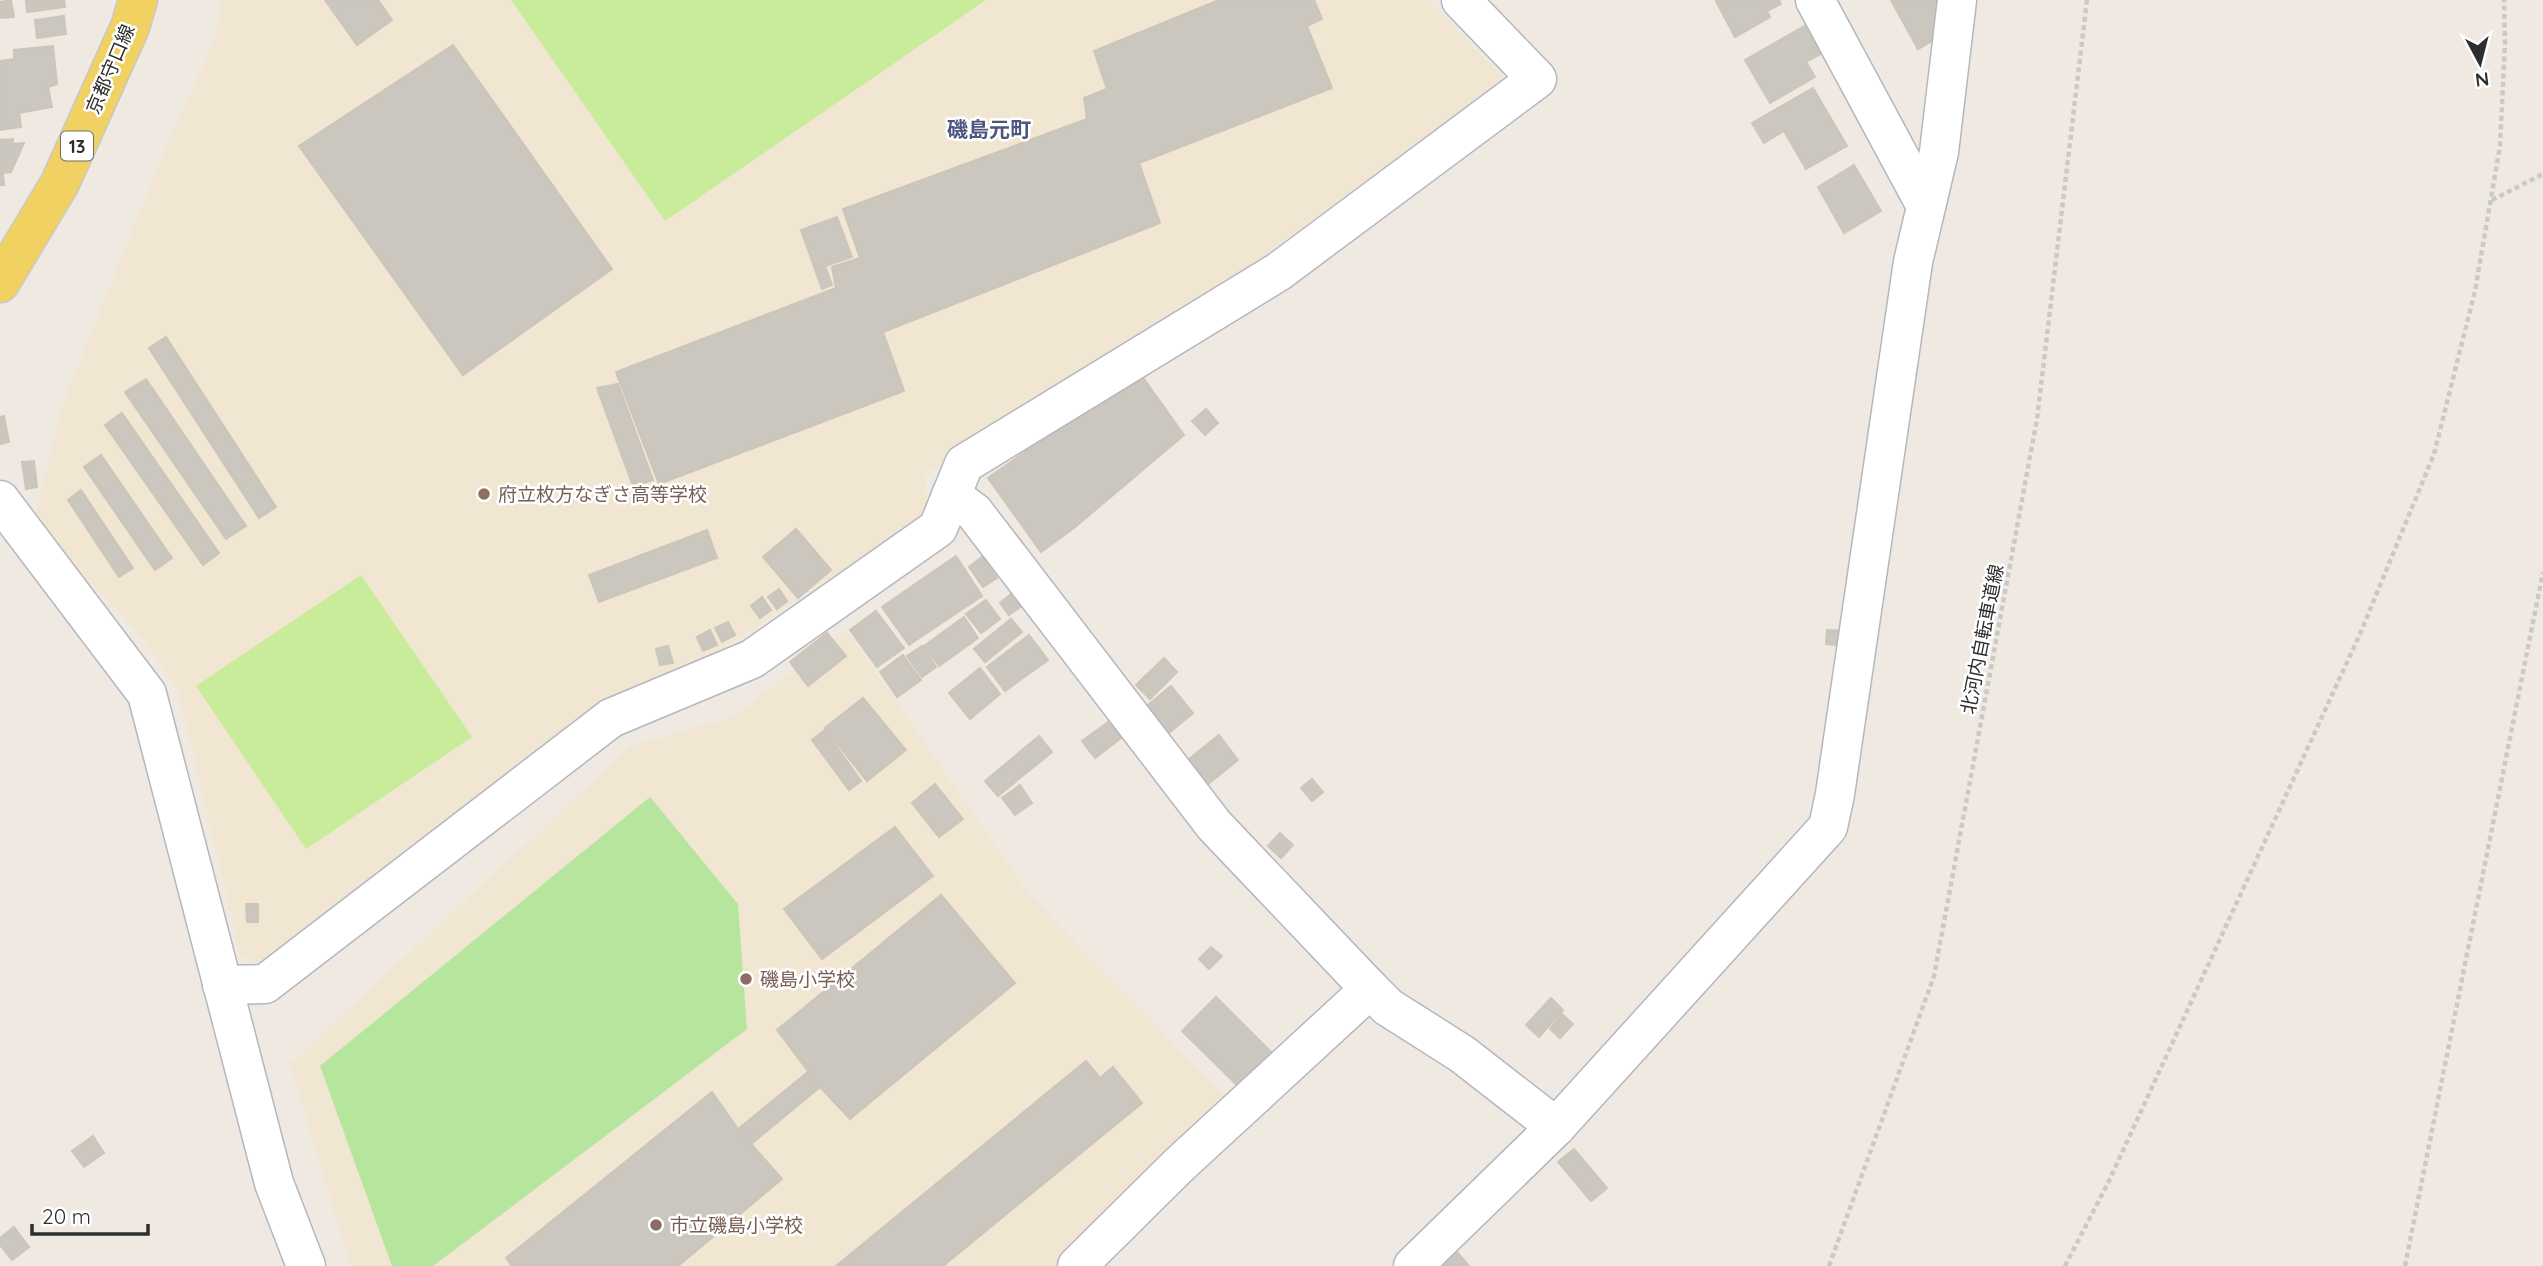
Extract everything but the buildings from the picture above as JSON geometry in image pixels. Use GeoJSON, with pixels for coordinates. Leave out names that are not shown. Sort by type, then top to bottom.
{"type":"FeatureCollection","features":[{"type":"Feature","properties":{"kind":"main road","name":"京都守口線"},"geometry":{"type":"LineString","coordinates":[[0,283],[60,183],[130,27],[138,0]]}},
{"type":"Feature","properties":{"kind":"street"},"geometry":{"type":"LineString","coordinates":[[222,985],[265,984],[611,718],[752,660],[938,528],[964,464],[1278,272],[1536,79],[1461,0]]}},
{"type":"Feature","properties":{"kind":"street"},"geometry":{"type":"LineString","coordinates":[[1815,0],[1926,206]]}},
{"type":"Feature","properties":{"kind":"street"},"geometry":{"type":"LineString","coordinates":[[1413,1266],[1556,1126],[1828,827],[1913,262],[1939,152],[1957,0]]}},
{"type":"Feature","properties":{"kind":"street"},"geometry":{"type":"LineString","coordinates":[[951,495],[974,512],[1214,825],[1370,989],[1388,1007],[1462,1054],[1556,1126]]}},
{"type":"Feature","properties":{"kind":"street"},"geometry":{"type":"LineString","coordinates":[[0,500],[147,694],[274,1183],[306,1266]]}},
{"type":"Feature","properties":{"kind":"street"},"geometry":{"type":"LineString","coordinates":[[1077,1266],[1179,1165],[1370,989]]}},
{"type":"Feature","properties":{"kind":"path","name":"北河内自転車道線"},"geometry":{"type":"LineString","coordinates":[[1829,1266],[1934,976],[2037,419],[2087,0]]}},
{"type":"Feature","properties":{"kind":"path"},"geometry":{"type":"LineString","coordinates":[[2065,1266],[2109,1181],[2349,660],[2434,454],[2475,290],[2500,146],[2505,43],[2504,0]]}},
{"type":"Feature","properties":{"kind":"path"},"geometry":{"type":"LineString","coordinates":[[2491,200],[2543,174]]}},
{"type":"Feature","properties":{"kind":"path"},"geometry":{"type":"LineString","coordinates":[[2405,1266],[2543,572]]}},
{"type":"Feature","properties":{"kind":"shaded area","name":"府立枚方なぎさ高等学校"},"geometry":{"type":"Polygon","coordinates":[[[222,0],[1429,0],[1503,78],[1258,260],[926,474],[927,514],[701,663],[602,701],[259,962],[241,957],[178,690],[142,637],[34,522],[63,403],[164,152],[214,41],[222,0]]]}},
{"type":"Feature","properties":{"kind":"shaded area","name":"磯島小学校"},"geometry":{"type":"Polygon","coordinates":[[[846,629],[1029,894],[1231,1103],[1067,1266],[351,1266],[290,1064],[631,746],[734,717],[846,629]]]}},
{"type":"Feature","properties":{"kind":"green space"},"geometry":{"type":"Polygon","coordinates":[[[511,0],[986,0],[665,221],[511,0]]]}},
{"type":"Feature","properties":{"kind":"green space"},"geometry":{"type":"Polygon","coordinates":[[[361,575],[472,737],[306,849],[196,686],[361,575]]]}},
{"type":"Feature","properties":{"kind":"green space"},"geometry":{"type":"Polygon","coordinates":[[[650,797],[738,904],[747,1029],[433,1266],[392,1266],[320,1066],[650,797]]]}},
{"type":"Feature","properties":{"kind":"place","name":"府立枚方なぎさ高等学校"},"geometry":{"type":"Point","coordinates":[484,494]}},
{"type":"Feature","properties":{"kind":"place","name":"磯島小学校"},"geometry":{"type":"Point","coordinates":[746,979]}},
{"type":"Feature","properties":{"kind":"place","name":"市立磯島小学校"},"geometry":{"type":"Point","coordinates":[656,1225]}},
{"type":"Feature","properties":{"kind":"district","name":"磯島元町"},"geometry":{"type":"Point","coordinates":[989,129]}}]}
